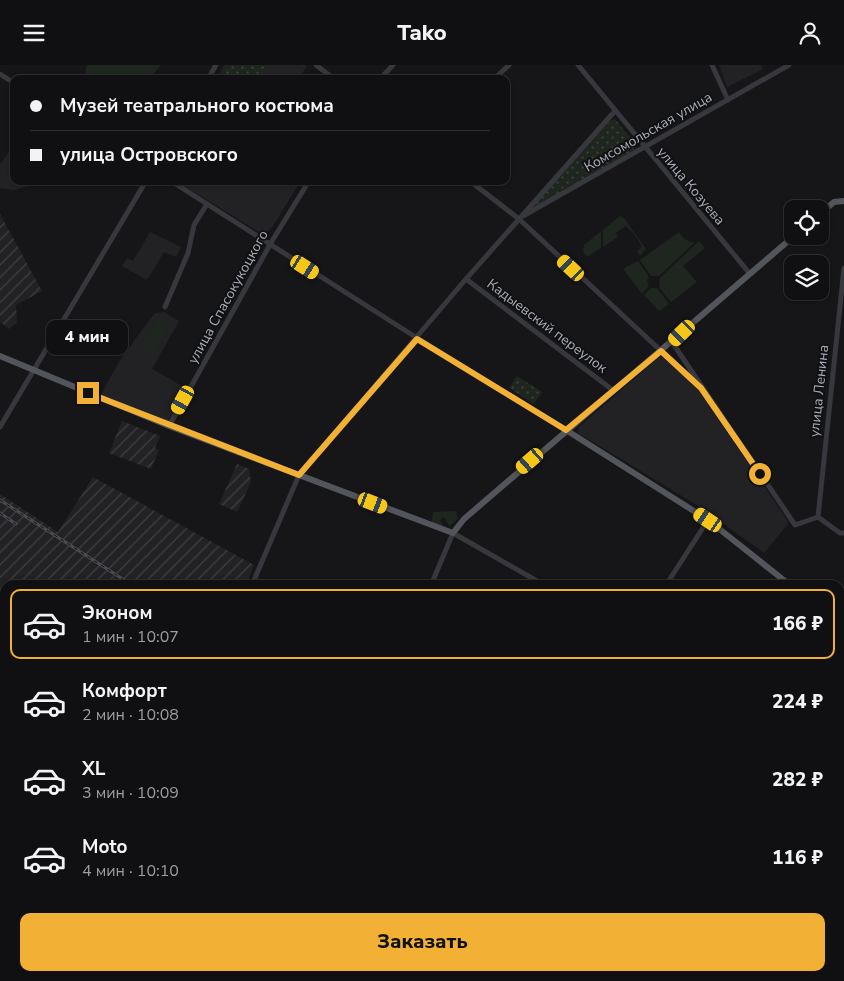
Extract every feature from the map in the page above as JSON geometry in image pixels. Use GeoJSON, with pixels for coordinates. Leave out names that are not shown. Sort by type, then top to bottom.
{"type":"FeatureCollection","features":[{"type":"Feature","properties":{"kind":"main road"},"geometry":{"type":"LineString","coordinates":[[829,206],[834,202],[844,201]]}},
{"type":"Feature","properties":{"kind":"main road"},"geometry":{"type":"LineString","coordinates":[[0,356],[169,426],[454,533],[464,519],[566,430],[672,343],[784,245]]}},
{"type":"Feature","properties":{"kind":"main road"},"geometry":{"type":"LineString","coordinates":[[566,430],[708,520],[777,580]]}},
{"type":"Feature","properties":{"kind":"street"},"geometry":{"type":"LineString","coordinates":[[316,65],[329,75]]}},
{"type":"Feature","properties":{"kind":"street"},"geometry":{"type":"LineString","coordinates":[[384,75],[393,65]]}},
{"type":"Feature","properties":{"kind":"street"},"geometry":{"type":"LineString","coordinates":[[498,75],[509,65]]}},
{"type":"Feature","properties":{"kind":"street","name":"улица Козуева"},"geometry":{"type":"LineString","coordinates":[[578,65],[614,112],[750,274]]}},
{"type":"Feature","properties":{"kind":"street"},"geometry":{"type":"LineString","coordinates":[[712,65],[728,100]]}},
{"type":"Feature","properties":{"kind":"street","name":"Комсомольская улица"},"geometry":{"type":"LineString","coordinates":[[518,219],[789,65]]}},
{"type":"Feature","properties":{"kind":"street","name":"Комсомольская улица"},"geometry":{"type":"LineString","coordinates":[[254,580],[299,475],[518,219],[614,112]]}},
{"type":"Feature","properties":{"kind":"street"},"geometry":{"type":"LineString","coordinates":[[0,427],[35,371],[144,185]]}},
{"type":"Feature","properties":{"kind":"street"},"geometry":{"type":"LineString","coordinates":[[177,185],[417,339],[566,430]]}},
{"type":"Feature","properties":{"kind":"street","name":"улица Спасокукоцкого"},"geometry":{"type":"LineString","coordinates":[[169,426],[269,245],[306,185]]}},
{"type":"Feature","properties":{"kind":"street"},"geometry":{"type":"LineString","coordinates":[[475,185],[518,219],[701,388]]}},
{"type":"Feature","properties":{"kind":"street"},"geometry":{"type":"LineString","coordinates":[[165,307],[188,253],[194,225],[207,204]]}},
{"type":"Feature","properties":{"kind":"street","name":"улица Ленина"},"geometry":{"type":"LineString","coordinates":[[818,517],[844,268]]}},
{"type":"Feature","properties":{"kind":"street","name":"Кадыевский переулок"},"geometry":{"type":"LineString","coordinates":[[466,279],[614,391]]}},
{"type":"Feature","properties":{"kind":"street"},"geometry":{"type":"LineString","coordinates":[[672,343],[795,525],[818,517],[844,533]]}},
{"type":"Feature","properties":{"kind":"street"},"geometry":{"type":"LineString","coordinates":[[669,580],[708,520]]}},
{"type":"Feature","properties":{"kind":"street"},"geometry":{"type":"LineString","coordinates":[[433,580],[454,533],[535,580]]}},
{"type":"Feature","properties":{"kind":"shaded area"},"geometry":{"type":"Polygon","coordinates":[[[87,65],[161,65],[152,75],[85,75],[87,65]]]}},
{"type":"Feature","properties":{"kind":"shaded area"},"geometry":{"type":"Polygon","coordinates":[[[224,65],[307,66],[301,75],[219,75],[224,65]]]}},
{"type":"Feature","properties":{"kind":"shaded area"},"geometry":{"type":"Polygon","coordinates":[[[231,65],[266,66],[260,75],[225,74],[231,65]]]}},
{"type":"Feature","properties":{"kind":"shaded area"},"geometry":{"type":"Polygon","coordinates":[[[719,65],[761,65],[763,69],[727,87],[719,65]]]}},
{"type":"Feature","properties":{"kind":"shaded area"},"geometry":{"type":"Polygon","coordinates":[[[615,119],[635,143],[634,150],[537,208],[534,204],[609,121],[615,119]]]}},
{"type":"Feature","properties":{"kind":"shaded area"},"geometry":{"type":"Polygon","coordinates":[[[10,150],[10,185],[32,185],[14,190],[0,188],[0,165],[10,150]]]}},
{"type":"Feature","properties":{"kind":"shaded area"},"geometry":{"type":"Polygon","coordinates":[[[298,185],[273,226],[264,235],[184,186],[298,185]]]}},
{"type":"Feature","properties":{"kind":"shaded area"},"geometry":{"type":"Polygon","coordinates":[[[0,214],[42,291],[16,305],[17,322],[9,329],[0,322],[0,214]]]}},
{"type":"Feature","properties":{"kind":"shaded area"},"geometry":{"type":"Polygon","coordinates":[[[620,216],[624,218],[646,249],[640,256],[637,251],[642,247],[635,235],[626,226],[616,233],[618,237],[603,247],[603,230],[620,216]]]}},
{"type":"Feature","properties":{"kind":"shaded area"},"geometry":{"type":"Polygon","coordinates":[[[601,231],[601,248],[587,257],[583,252],[584,245],[601,231]]]}},
{"type":"Feature","properties":{"kind":"shaded area"},"geometry":{"type":"Polygon","coordinates":[[[150,232],[181,247],[176,257],[164,252],[147,280],[122,266],[127,258],[133,261],[150,232]]]}},
{"type":"Feature","properties":{"kind":"shaded area"},"geometry":{"type":"Polygon","coordinates":[[[679,232],[684,239],[694,243],[659,276],[651,276],[640,260],[679,232]]]}},
{"type":"Feature","properties":{"kind":"shaded area"},"geometry":{"type":"Polygon","coordinates":[[[699,241],[705,248],[683,266],[697,282],[671,302],[659,287],[660,278],[699,241]]]}},
{"type":"Feature","properties":{"kind":"shaded area"},"geometry":{"type":"Polygon","coordinates":[[[638,261],[649,277],[647,280],[649,286],[642,294],[623,269],[638,261]]]}},
{"type":"Feature","properties":{"kind":"shaded area"},"geometry":{"type":"Polygon","coordinates":[[[651,288],[657,288],[669,304],[659,311],[644,295],[651,288]]]}},
{"type":"Feature","properties":{"kind":"shaded area"},"geometry":{"type":"Polygon","coordinates":[[[164,312],[179,321],[152,369],[186,388],[168,422],[101,395],[120,360],[150,319],[155,313],[164,312]]]}},
{"type":"Feature","properties":{"kind":"shaded area"},"geometry":{"type":"Polygon","coordinates":[[[162,320],[168,326],[152,354],[140,347],[156,321],[162,320]]]}},
{"type":"Feature","properties":{"kind":"shaded area"},"geometry":{"type":"Polygon","coordinates":[[[662,357],[695,386],[788,521],[788,524],[764,553],[700,507],[578,433],[579,427],[658,358],[662,357]]]}},
{"type":"Feature","properties":{"kind":"shaded area"},"geometry":{"type":"Polygon","coordinates":[[[517,376],[542,392],[534,404],[509,388],[517,376]]]}},
{"type":"Feature","properties":{"kind":"shaded area"},"geometry":{"type":"Polygon","coordinates":[[[122,421],[160,436],[155,448],[159,450],[151,469],[109,453],[122,421]]]}},
{"type":"Feature","properties":{"kind":"shaded area"},"geometry":{"type":"Polygon","coordinates":[[[237,464],[249,469],[251,482],[237,512],[219,504],[237,464]]]}},
{"type":"Feature","properties":{"kind":"shaded area"},"geometry":{"type":"Polygon","coordinates":[[[93,477],[254,565],[248,580],[0,580],[0,494],[58,532],[93,477]]]}},
{"type":"Feature","properties":{"kind":"shaded area"},"geometry":{"type":"Polygon","coordinates":[[[456,511],[458,519],[449,526],[444,517],[440,520],[443,526],[432,522],[433,512],[456,511]]]}},
{"type":"Feature","properties":{"kind":"railway"},"geometry":{"type":"LineString","coordinates":[[0,500],[124,580]]}},
{"type":"Feature","properties":{"kind":"railway"},"geometry":{"type":"LineString","coordinates":[[0,513],[16,524]]}},
{"type":"Feature","properties":{"kind":"route"},"geometry":{"type":"LineString","coordinates":[[88,393],[299,475],[417,339],[442,352],[566,430],[661,351],[701,388],[760,474]]}}]}
